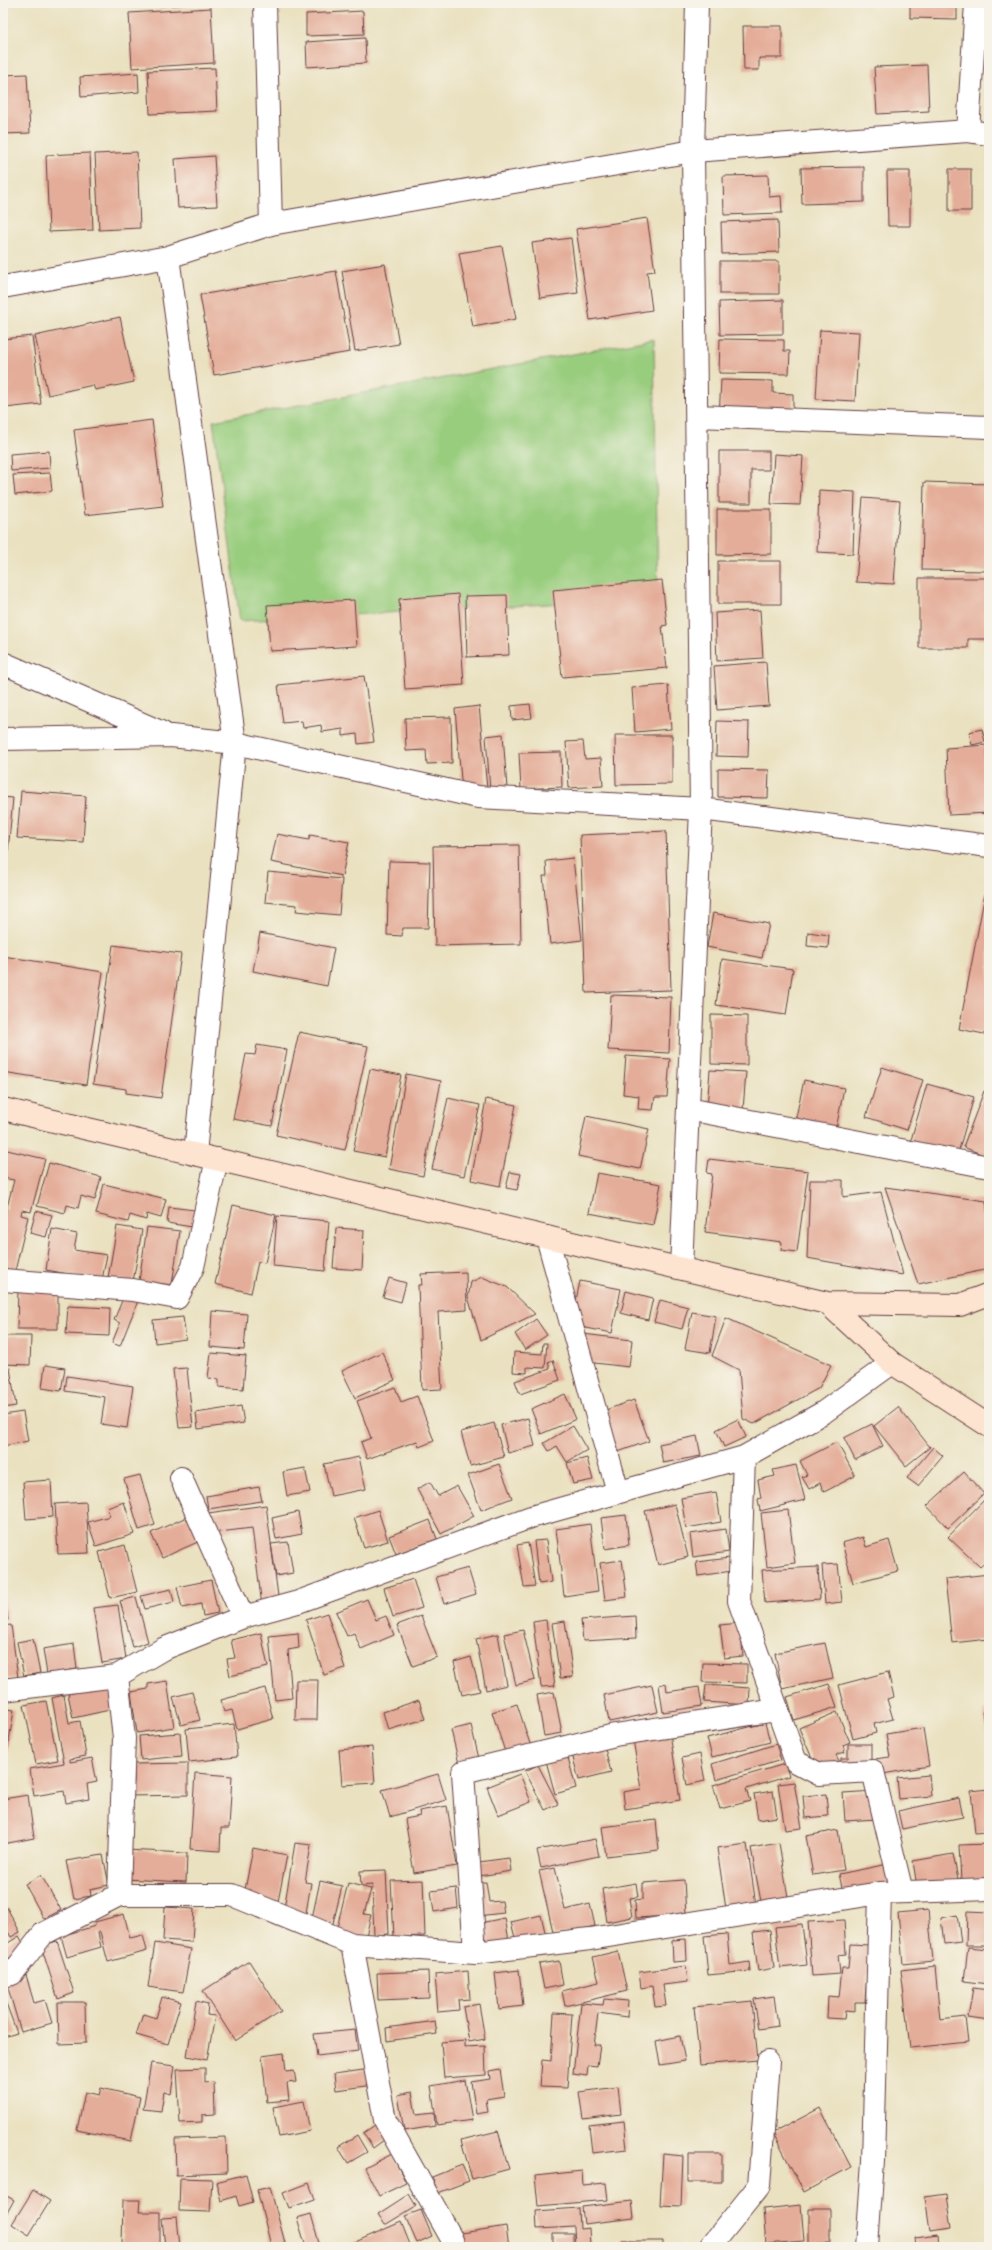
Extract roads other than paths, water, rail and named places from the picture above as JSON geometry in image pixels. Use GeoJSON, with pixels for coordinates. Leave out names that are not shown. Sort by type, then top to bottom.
{"type":"FeatureCollection","features":[{"type":"Feature","properties":{"kind":"street"},"geometry":{"type":"LineString","coordinates":[[265,3],[271,224]]}},
{"type":"Feature","properties":{"kind":"street"},"geometry":{"type":"LineString","coordinates":[[681,1268],[701,809],[693,150],[697,3]]}},
{"type":"Feature","properties":{"kind":"street"},"geometry":{"type":"LineString","coordinates":[[3,287],[168,257],[271,224],[693,150],[978,132],[976,3]]}},
{"type":"Feature","properties":{"kind":"street"},"geometry":{"type":"LineString","coordinates":[[168,257],[235,743],[195,1154]]}},
{"type":"Feature","properties":{"kind":"street"},"geometry":{"type":"LineString","coordinates":[[696,416],[989,427]]}},
{"type":"Feature","properties":{"kind":"street"},"geometry":{"type":"LineString","coordinates":[[3,663],[171,736]]}},
{"type":"Feature","properties":{"kind":"street"},"geometry":{"type":"LineString","coordinates":[[3,739],[171,736],[235,743],[478,797],[701,809],[989,846]]}},
{"type":"Feature","properties":{"kind":"street"},"geometry":{"type":"LineString","coordinates":[[3,1109],[827,1303],[960,1305],[989,1294]]}},
{"type":"Feature","properties":{"kind":"street"},"geometry":{"type":"LineString","coordinates":[[688,1109],[989,1168]]}},
{"type":"Feature","properties":{"kind":"street"},"geometry":{"type":"LineString","coordinates":[[3,1280],[133,1290],[177,1298],[193,1267],[217,1159]]}},
{"type":"Feature","properties":{"kind":"street"},"geometry":{"type":"LineString","coordinates":[[547,1237],[618,1492]]}},
{"type":"Feature","properties":{"kind":"street"},"geometry":{"type":"LineString","coordinates":[[827,1303],[892,1363],[989,1426]]}},
{"type":"Feature","properties":{"kind":"street"},"geometry":{"type":"LineString","coordinates":[[3,1690],[117,1676],[163,1649],[243,1617],[298,1602],[531,1517],[744,1457],[824,1412],[892,1363]]}},
{"type":"Feature","properties":{"kind":"street"},"geometry":{"type":"LineString","coordinates":[[744,1457],[739,1601],[777,1710],[796,1762],[819,1774],[873,1771],[902,1892]]}},
{"type":"Feature","properties":{"kind":"street"},"geometry":{"type":"LineString","coordinates":[[181,1478],[243,1617]]}},
{"type":"Feature","properties":{"kind":"street"},"geometry":{"type":"LineString","coordinates":[[117,1676],[124,1738],[119,1895]]}},
{"type":"Feature","properties":{"kind":"street"},"geometry":{"type":"LineString","coordinates":[[475,1953],[463,1772],[615,1735],[777,1710]]}},
{"type":"Feature","properties":{"kind":"street"},"geometry":{"type":"LineString","coordinates":[[3,1976],[12,1974],[43,1934],[119,1895],[232,1896],[352,1944],[475,1953],[590,1939],[880,1893],[989,1889]]}},
{"type":"Feature","properties":{"kind":"street"},"geometry":{"type":"LineString","coordinates":[[867,2247],[873,2161],[880,1893]]}},
{"type":"Feature","properties":{"kind":"street"},"geometry":{"type":"LineString","coordinates":[[352,1944],[385,2120],[451,2237],[454,2247]]}},
{"type":"Feature","properties":{"kind":"street"},"geometry":{"type":"LineString","coordinates":[[710,2247],[759,2186],[768,2062]]}}]}
